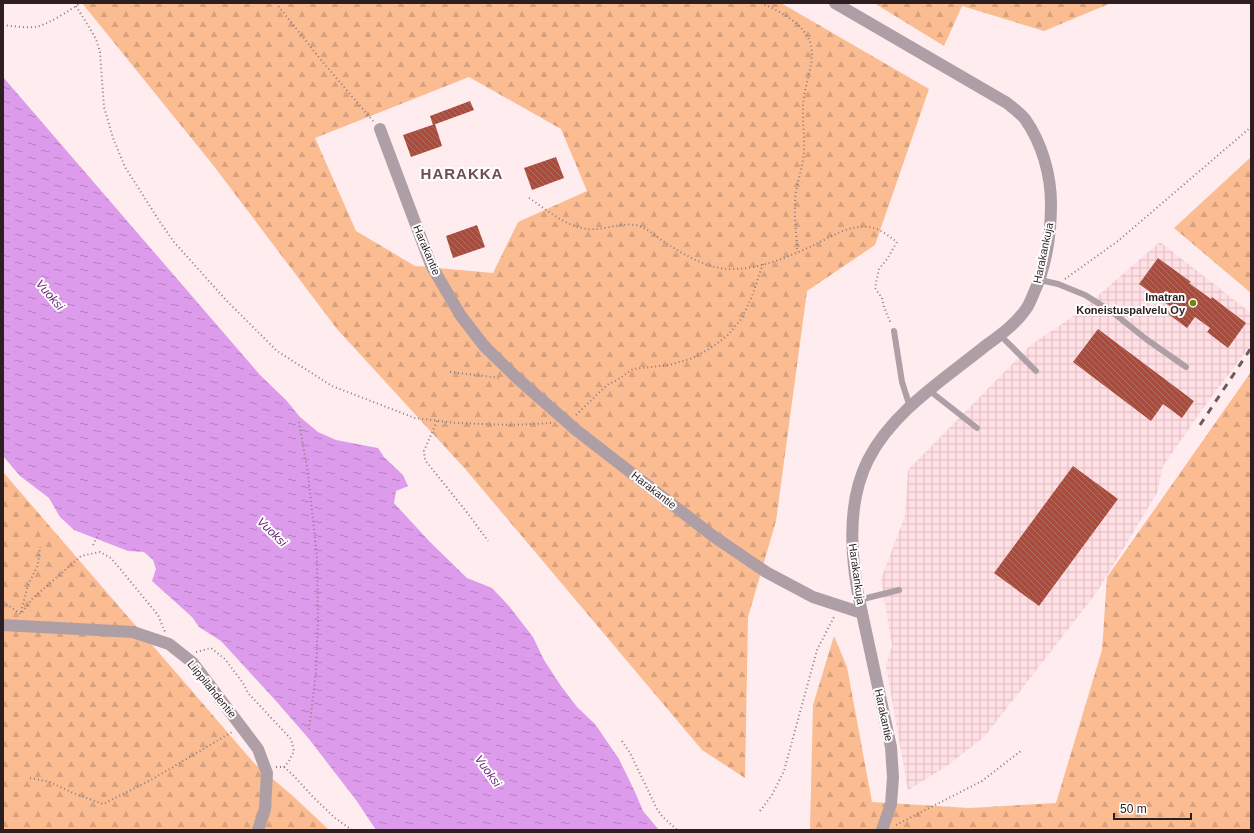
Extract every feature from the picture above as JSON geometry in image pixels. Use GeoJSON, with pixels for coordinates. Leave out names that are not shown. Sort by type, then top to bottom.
{"type":"FeatureCollection","features":[{"type":"Feature","properties":{"kind":"street","name":"Harakankuja"},"geometry":{"type":"LineString","coordinates":[[835,3],[985,89],[1007,103],[1024,118],[1038,141],[1045,164],[1051,197],[1051,225],[1040,280],[1027,308],[1000,335],[910,407],[882,436],[868,460],[858,486],[853,517],[852,542],[862,613]]}},
{"type":"Feature","properties":{"kind":"street","name":"Harakantie"},"geometry":{"type":"LineString","coordinates":[[380,129],[431,265],[461,316],[485,347],[518,379],[567,422],[713,536],[766,572],[813,597],[862,613],[891,747],[894,777],[887,828]]}},
{"type":"Feature","properties":{"kind":"street","name":"Liippilahdentie"},"geometry":{"type":"LineString","coordinates":[[3,625],[20,619],[133,632],[169,644],[186,657],[193,663],[258,749],[267,773],[265,809],[258,830]]}},
{"type":"Feature","properties":{"kind":"lane"},"geometry":{"type":"LineString","coordinates":[[1040,280],[1058,284],[1085,295],[1112,311],[1146,339],[1186,367]]}},
{"type":"Feature","properties":{"kind":"lane"},"geometry":{"type":"LineString","coordinates":[[894,331],[902,382],[910,407]]}},
{"type":"Feature","properties":{"kind":"lane"},"geometry":{"type":"LineString","coordinates":[[1000,335],[1036,371]]}},
{"type":"Feature","properties":{"kind":"lane"},"geometry":{"type":"LineString","coordinates":[[930,390],[977,428]]}},
{"type":"Feature","properties":{"kind":"lane"},"geometry":{"type":"LineString","coordinates":[[859,600],[899,590]]}},
{"type":"Feature","properties":{"kind":"path"},"geometry":{"type":"LineString","coordinates":[[3,25],[36,27],[80,3]]}},
{"type":"Feature","properties":{"kind":"path"},"geometry":{"type":"LineString","coordinates":[[276,3],[321,60],[380,129]]}},
{"type":"Feature","properties":{"kind":"path"},"geometry":{"type":"LineString","coordinates":[[761,3],[779,11],[794,22],[804,32],[810,43],[812,56],[804,97],[804,154],[795,200],[797,252]]}},
{"type":"Feature","properties":{"kind":"path"},"geometry":{"type":"LineString","coordinates":[[76,6],[92,33],[100,52],[104,107],[116,145],[125,167],[174,242],[225,299],[276,350],[292,362],[332,386],[415,418],[456,423],[511,426],[567,422],[607,385],[633,369],[669,365],[693,358],[711,348],[728,334],[742,318],[752,296],[763,264]]}},
{"type":"Feature","properties":{"kind":"path"},"geometry":{"type":"LineString","coordinates":[[1058,284],[1118,241],[1251,127]]}},
{"type":"Feature","properties":{"kind":"path"},"geometry":{"type":"LineString","coordinates":[[529,198],[573,226],[589,229],[629,224],[643,228],[667,244],[704,264],[733,270],[763,264],[797,252],[834,234],[852,228],[876,228],[897,242],[879,269],[875,288],[882,298],[894,331]]}},
{"type":"Feature","properties":{"kind":"path"},"geometry":{"type":"LineString","coordinates":[[450,372],[518,379]]}},
{"type":"Feature","properties":{"kind":"path"},"geometry":{"type":"LineString","coordinates":[[437,421],[424,451],[425,460],[488,541]]}},
{"type":"Feature","properties":{"kind":"path"},"geometry":{"type":"LineString","coordinates":[[299,422],[308,472],[317,557],[318,619],[316,672],[309,730]]}},
{"type":"Feature","properties":{"kind":"path"},"geometry":{"type":"LineString","coordinates":[[93,545],[100,531]]}},
{"type":"Feature","properties":{"kind":"path"},"geometry":{"type":"LineString","coordinates":[[20,619],[28,585],[38,565],[40,547]]}},
{"type":"Feature","properties":{"kind":"path"},"geometry":{"type":"LineString","coordinates":[[20,619],[32,599],[81,556],[100,552],[111,558],[158,615],[169,644]]}},
{"type":"Feature","properties":{"kind":"path"},"geometry":{"type":"LineString","coordinates":[[3,602],[20,619]]}},
{"type":"Feature","properties":{"kind":"path"},"geometry":{"type":"LineString","coordinates":[[760,811],[772,795],[784,771],[817,650],[840,607]]}},
{"type":"Feature","properties":{"kind":"path"},"geometry":{"type":"LineString","coordinates":[[186,657],[199,650],[211,648],[226,659],[243,683],[248,693],[291,739],[294,751],[284,768]]}},
{"type":"Feature","properties":{"kind":"path"},"geometry":{"type":"LineString","coordinates":[[30,778],[50,782],[73,793],[103,804],[151,780],[242,727]]}},
{"type":"Feature","properties":{"kind":"path"},"geometry":{"type":"LineString","coordinates":[[622,742],[630,752],[657,809],[662,816],[677,830]]}},
{"type":"Feature","properties":{"kind":"path"},"geometry":{"type":"LineString","coordinates":[[887,828],[906,821],[982,781],[1022,750]]}},
{"type":"Feature","properties":{"kind":"path"},"geometry":{"type":"LineString","coordinates":[[265,767],[284,768],[294,776],[335,818],[352,830]]}},
{"type":"Feature","properties":{"kind":"shaded area"},"geometry":{"type":"Polygon","coordinates":[[[1160,242],[1251,313],[1251,345],[1204,407],[1163,466],[1157,493],[1097,592],[985,736],[947,766],[908,790],[886,666],[892,646],[881,579],[905,516],[908,470],[1031,345],[1078,313],[1160,242]]]}},
{"type":"Feature","properties":{"kind":"green space"},"geometry":{"type":"Polygon","coordinates":[[[82,3],[781,3],[929,89],[875,245],[807,291],[776,521],[748,617],[745,778],[702,750],[467,471],[337,329],[213,165],[82,3]],[[469,77],[315,138],[356,231],[415,266],[493,273],[518,222],[587,191],[561,129],[469,77]]]}},
{"type":"Feature","properties":{"kind":"green space"},"geometry":{"type":"Polygon","coordinates":[[[874,3],[1111,3],[1044,31],[962,6],[944,46],[874,3]]]}},
{"type":"Feature","properties":{"kind":"green space"},"geometry":{"type":"Polygon","coordinates":[[[1251,157],[1251,293],[1174,228],[1251,157]]]}},
{"type":"Feature","properties":{"kind":"green space"},"geometry":{"type":"Polygon","coordinates":[[[1251,372],[1251,830],[810,830],[813,705],[834,636],[847,667],[872,802],[969,808],[1056,803],[1102,650],[1107,577],[1251,372]]]}},
{"type":"Feature","properties":{"kind":"green space"},"geometry":{"type":"Polygon","coordinates":[[[3,472],[254,763],[294,797],[329,830],[3,830],[3,472]]]}},
{"type":"Feature","properties":{"kind":"water","name":"Vuoksi"},"geometry":{"type":"Polygon","coordinates":[[[3,77],[260,375],[286,400],[300,417],[318,432],[336,440],[378,448],[384,457],[403,475],[408,486],[396,491],[394,503],[430,542],[467,578],[492,588],[509,606],[533,637],[544,660],[561,686],[577,707],[595,724],[619,759],[643,811],[659,830],[376,830],[356,800],[309,739],[276,701],[221,641],[199,627],[192,617],[152,581],[156,569],[153,560],[144,552],[128,551],[74,530],[60,517],[49,498],[20,476],[3,456],[3,77]]]}},
{"type":"Feature","properties":{"kind":"building"},"geometry":{"type":"Polygon","coordinates":[[[470,101],[474,110],[433,125],[430,116],[470,101]]]}},
{"type":"Feature","properties":{"kind":"building"},"geometry":{"type":"Polygon","coordinates":[[[435,124],[442,146],[411,157],[403,135],[435,124]]]}},
{"type":"Feature","properties":{"kind":"building"},"geometry":{"type":"Polygon","coordinates":[[[556,157],[564,178],[532,190],[524,168],[556,157]]]}},
{"type":"Feature","properties":{"kind":"building"},"geometry":{"type":"Polygon","coordinates":[[[477,225],[485,247],[453,258],[446,236],[477,225]]]}},
{"type":"Feature","properties":{"kind":"building","name":"Imatran Koneistuspalvelu Oy"},"geometry":{"type":"Polygon","coordinates":[[[1158,258],[1191,282],[1189,283],[1211,299],[1212,297],[1246,323],[1228,348],[1207,332],[1210,328],[1195,317],[1187,328],[1167,313],[1171,307],[1139,284],[1158,258]]]}},
{"type":"Feature","properties":{"kind":"building"},"geometry":{"type":"Polygon","coordinates":[[[1098,329],[1194,401],[1182,418],[1163,404],[1151,421],[1073,362],[1098,329]]]}},
{"type":"Feature","properties":{"kind":"building"},"geometry":{"type":"Polygon","coordinates":[[[1073,466],[1118,499],[1039,606],[994,573],[1073,466]]]}},
{"type":"Feature","properties":{"kind":"railway"},"geometry":{"type":"LineString","coordinates":[[1200,425],[1251,348]]}},
{"type":"Feature","properties":{"kind":"place","name":"Imatran Koneistuspalvelu Oy"},"geometry":{"type":"Point","coordinates":[1193,303]}},
{"type":"Feature","properties":{"kind":"district","name":"HARAKKA"},"geometry":{"type":"Point","coordinates":[462,174]}}]}
